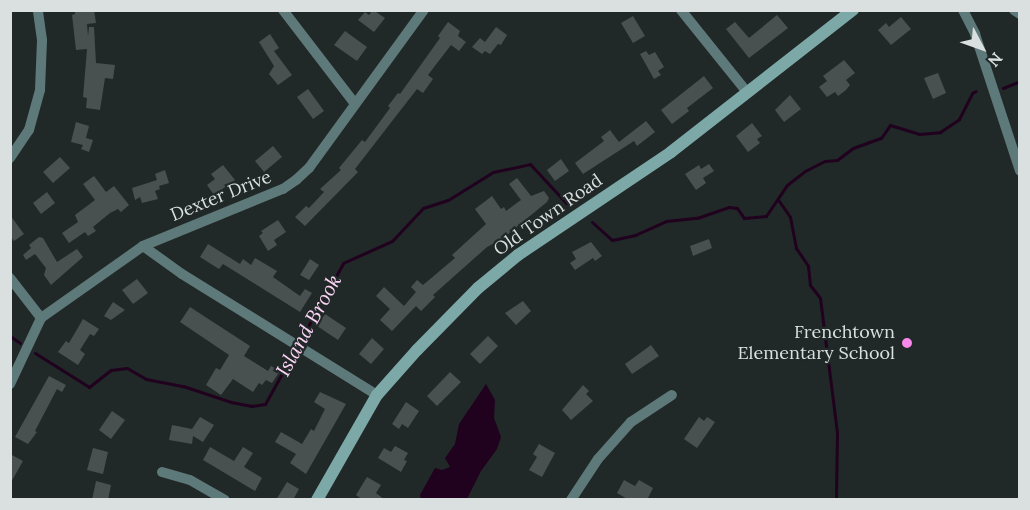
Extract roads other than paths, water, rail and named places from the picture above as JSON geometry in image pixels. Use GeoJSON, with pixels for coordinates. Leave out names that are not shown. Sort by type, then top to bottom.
{"type":"FeatureCollection","features":[{"type":"Feature","properties":{"kind":"main road","name":"Old Town Road"},"geometry":{"type":"LineString","coordinates":[[317,500],[377,395],[417,350],[478,288],[518,255],[671,153],[853,10]]}},
{"type":"Feature","properties":{"kind":"street"},"geometry":{"type":"LineString","coordinates":[[10,158],[29,130],[40,90],[42,40],[38,10]]}},
{"type":"Feature","properties":{"kind":"street"},"geometry":{"type":"LineString","coordinates":[[283,10],[355,104]]}},
{"type":"Feature","properties":{"kind":"street","name":"Dexter Drive"},"geometry":{"type":"LineString","coordinates":[[10,384],[41,318],[143,246],[283,189],[309,168],[424,10]]}},
{"type":"Feature","properties":{"kind":"street"},"geometry":{"type":"LineString","coordinates":[[681,10],[747,92]]}},
{"type":"Feature","properties":{"kind":"street"},"geometry":{"type":"LineString","coordinates":[[963,10],[975,34],[1020,171]]}},
{"type":"Feature","properties":{"kind":"street"},"geometry":{"type":"LineString","coordinates":[[1014,10],[1020,14]]}},
{"type":"Feature","properties":{"kind":"street"},"geometry":{"type":"LineString","coordinates":[[143,246],[182,274],[377,395]]}},
{"type":"Feature","properties":{"kind":"street"},"geometry":{"type":"LineString","coordinates":[[10,278],[41,318]]}},
{"type":"Feature","properties":{"kind":"street"},"geometry":{"type":"LineString","coordinates":[[571,500],[598,459],[632,422],[672,395]]}},
{"type":"Feature","properties":{"kind":"street"},"geometry":{"type":"LineString","coordinates":[[162,472],[190,480],[225,500]]}},
{"type":"Feature","properties":{"kind":"waterway","name":"Island Brook"},"geometry":{"type":"LineString","coordinates":[[1003,88],[1020,81]]}},
{"type":"Feature","properties":{"kind":"waterway","name":"Island Brook"},"geometry":{"type":"LineString","coordinates":[[592,222],[612,240],[635,235],[666,221],[697,218],[729,207],[737,208],[744,218],[766,216],[787,185],[805,171],[825,161],[837,160],[853,148],[881,138],[890,125],[919,134],[940,132],[959,119],[972,93],[976,91]]}},
{"type":"Feature","properties":{"kind":"waterway","name":"Island Brook"},"geometry":{"type":"LineString","coordinates":[[35,353],[89,387],[111,370],[127,368],[146,379],[183,386],[231,402],[251,406],[265,404],[343,263],[392,241],[423,208],[448,200],[493,172],[530,164],[568,205]]}},
{"type":"Feature","properties":{"kind":"waterway"},"geometry":{"type":"LineString","coordinates":[[779,201],[790,217],[796,248],[808,266],[810,285],[820,298],[837,433],[836,500]]}},
{"type":"Feature","properties":{"kind":"waterway","name":"Island Brook"},"geometry":{"type":"LineString","coordinates":[[10,336],[20,343]]}},
{"type":"Feature","properties":{"kind":"place","name":"Frenchtown Elementary School"},"geometry":{"type":"Point","coordinates":[907,343]}}]}
